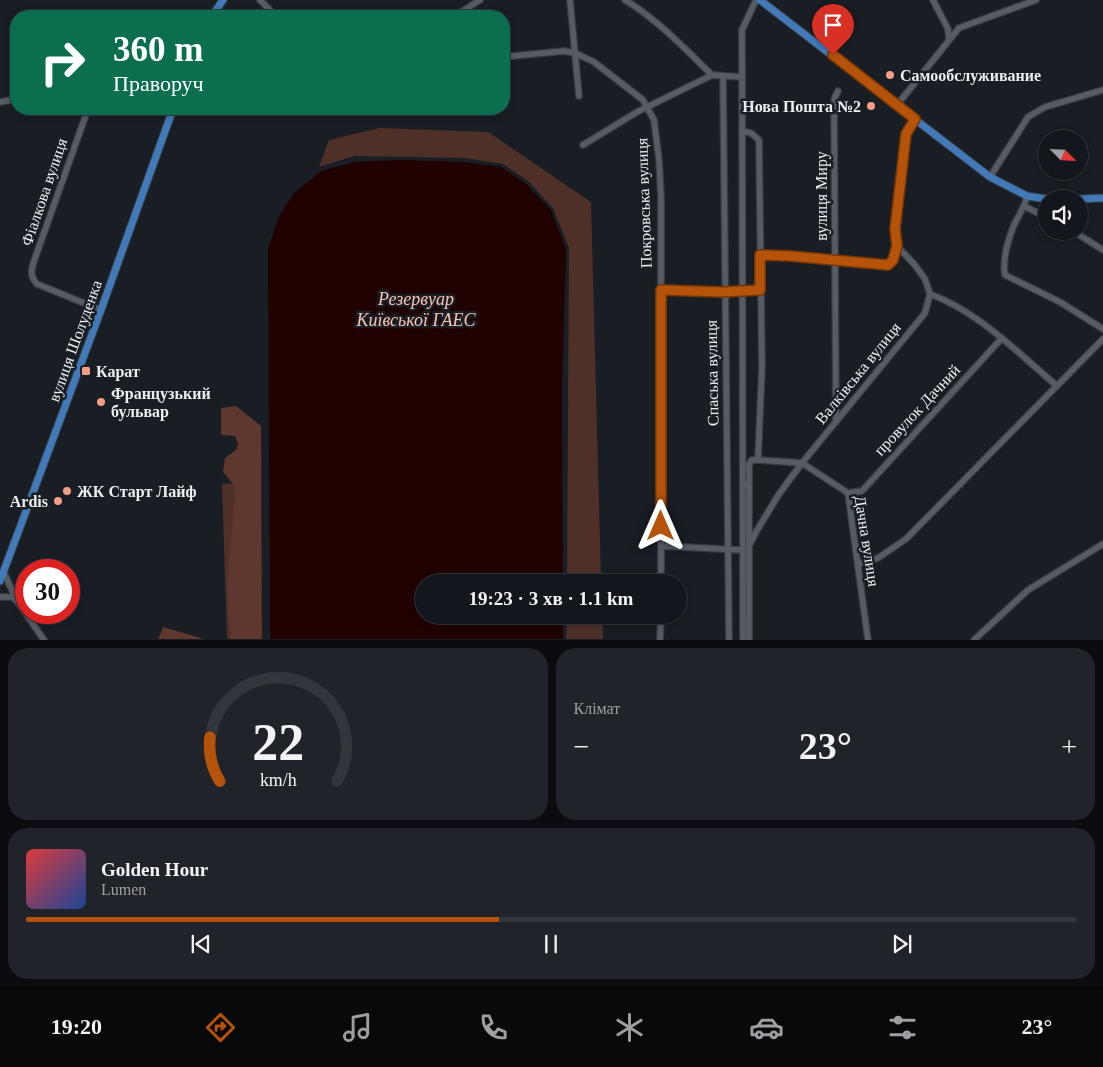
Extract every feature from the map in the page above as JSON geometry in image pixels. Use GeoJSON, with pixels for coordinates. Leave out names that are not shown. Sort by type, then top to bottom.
{"type":"FeatureCollection","features":[{"type":"Feature","properties":{"kind":"main road"},"geometry":{"type":"LineString","coordinates":[[760,0],[990,177],[1027,196],[1038,198]]}},
{"type":"Feature","properties":{"kind":"main road","name":"вулиця Шолуденка"},"geometry":{"type":"LineString","coordinates":[[0,581],[102,310],[171,115]]}},
{"type":"Feature","properties":{"kind":"main road"},"geometry":{"type":"LineString","coordinates":[[1088,199],[1103,198]]}},
{"type":"Feature","properties":{"kind":"street"},"geometry":{"type":"LineString","coordinates":[[260,0],[270,10]]}},
{"type":"Feature","properties":{"kind":"street"},"geometry":{"type":"LineString","coordinates":[[464,10],[480,0]]}},
{"type":"Feature","properties":{"kind":"street"},"geometry":{"type":"LineString","coordinates":[[570,0],[579,96]]}},
{"type":"Feature","properties":{"kind":"street"},"geometry":{"type":"LineString","coordinates":[[625,0],[646,12],[712,75]]}},
{"type":"Feature","properties":{"kind":"street","name":"Спаська вулиця"},"geometry":{"type":"LineString","coordinates":[[743,640],[743,550],[746,485],[742,30],[756,0]]}},
{"type":"Feature","properties":{"kind":"street"},"geometry":{"type":"LineString","coordinates":[[933,0],[948,28],[949,39]]}},
{"type":"Feature","properties":{"kind":"street"},"geometry":{"type":"LineString","coordinates":[[897,105],[959,28],[970,22],[1036,0]]}},
{"type":"Feature","properties":{"kind":"street","name":"Покровська вулиця"},"geometry":{"type":"LineString","coordinates":[[510,56],[564,51],[575,53],[594,62],[643,100],[654,120],[659,160],[661,574]]}},
{"type":"Feature","properties":{"kind":"street"},"geometry":{"type":"LineString","coordinates":[[583,144],[648,107],[712,75],[742,78]]}},
{"type":"Feature","properties":{"kind":"street","name":"Спаська вулиця"},"geometry":{"type":"LineString","coordinates":[[723,76],[729,640]]}},
{"type":"Feature","properties":{"kind":"street"},"geometry":{"type":"LineString","coordinates":[[990,177],[1028,117],[1045,107],[1103,90]]}},
{"type":"Feature","properties":{"kind":"street","name":"вулиця Миру"},"geometry":{"type":"LineString","coordinates":[[836,422],[834,102],[838,91]]}},
{"type":"Feature","properties":{"kind":"street","name":"Фіалкова вулиця"},"geometry":{"type":"LineString","coordinates":[[86,115],[31,270],[32,278],[37,284],[102,310]]}},
{"type":"Feature","properties":{"kind":"street"},"geometry":{"type":"LineString","coordinates":[[760,255],[888,265],[893,260],[897,246],[895,229],[904,142],[908,128],[915,119]]}},
{"type":"Feature","properties":{"kind":"street"},"geometry":{"type":"LineString","coordinates":[[742,131],[752,133],[759,140],[762,366],[758,460],[752,460],[749,464],[746,485],[750,640]]}},
{"type":"Feature","properties":{"kind":"street"},"geometry":{"type":"LineString","coordinates":[[1027,196],[1008,243],[1003,266],[1005,275],[1060,302],[1103,329]]}},
{"type":"Feature","properties":{"kind":"street"},"geometry":{"type":"LineString","coordinates":[[1024,206],[1038,213]]}},
{"type":"Feature","properties":{"kind":"street"},"geometry":{"type":"LineString","coordinates":[[1087,240],[1103,250]]}},
{"type":"Feature","properties":{"kind":"street"},"geometry":{"type":"LineString","coordinates":[[897,246],[925,279],[930,294],[958,308],[1002,338],[1057,386]]}},
{"type":"Feature","properties":{"kind":"street"},"geometry":{"type":"LineString","coordinates":[[661,290],[724,292],[760,290]]}},
{"type":"Feature","properties":{"kind":"street","name":"Валківська вулиця"},"geometry":{"type":"LineString","coordinates":[[749,546],[779,494],[802,463],[925,313],[930,294]]}},
{"type":"Feature","properties":{"kind":"street","name":"провулок Дачний"},"geometry":{"type":"LineString","coordinates":[[848,493],[862,491],[1002,338]]}},
{"type":"Feature","properties":{"kind":"street"},"geometry":{"type":"LineString","coordinates":[[858,564],[878,558],[906,539],[1103,339]]}},
{"type":"Feature","properties":{"kind":"street","name":"Дачна вулиця"},"geometry":{"type":"LineString","coordinates":[[758,460],[802,463],[848,493],[868,640]]}},
{"type":"Feature","properties":{"kind":"street"},"geometry":{"type":"LineString","coordinates":[[974,640],[1028,590],[1103,544]]}},
{"type":"Feature","properties":{"kind":"street"},"geometry":{"type":"LineString","coordinates":[[661,546],[743,550]]}},
{"type":"Feature","properties":{"kind":"street"},"geometry":{"type":"LineString","coordinates":[[4,573],[15,597]]}},
{"type":"Feature","properties":{"kind":"street"},"geometry":{"type":"LineString","coordinates":[[0,597],[12,597],[15,599]]}},
{"type":"Feature","properties":{"kind":"street"},"geometry":{"type":"LineString","coordinates":[[33,624],[44,640]]}},
{"type":"Feature","properties":{"kind":"street"},"geometry":{"type":"LineString","coordinates":[[660,640],[661,624]]}},
{"type":"Feature","properties":{"kind":"shaded area"},"geometry":{"type":"Polygon","coordinates":[[[379,128],[488,132],[591,202],[601,574],[567,574],[569,248],[553,208],[528,181],[503,164],[465,158],[354,156],[319,167],[329,140],[379,128]]]}},
{"type":"Feature","properties":{"kind":"shaded area"},"geometry":{"type":"Polygon","coordinates":[[[236,406],[261,426],[262,639],[230,639],[228,576],[235,486],[223,472],[225,458],[237,449],[238,443],[235,436],[221,435],[221,408],[236,406]]]}},
{"type":"Feature","properties":{"kind":"shaded area"},"geometry":{"type":"Polygon","coordinates":[[[238,483],[239,639],[227,639],[222,484],[238,483]]]}},
{"type":"Feature","properties":{"kind":"shaded area"},"geometry":{"type":"Polygon","coordinates":[[[567,624],[602,624],[603,639],[566,639],[567,624]]]}},
{"type":"Feature","properties":{"kind":"shaded area"},"geometry":{"type":"Polygon","coordinates":[[[163,627],[204,639],[158,639],[163,627]]]}},
{"type":"Feature","properties":{"kind":"water","name":"Резервуар Київської ГАЕС"},"geometry":{"type":"Polygon","coordinates":[[[400,160],[464,162],[501,167],[526,184],[551,210],[566,249],[562,394],[563,574],[415,574],[415,624],[563,624],[563,639],[270,639],[268,250],[278,218],[293,194],[321,171],[354,162],[400,160]]]}},
{"type":"Feature","properties":{"kind":"place","name":"Самообслуживание"},"geometry":{"type":"Point","coordinates":[890,75]}},
{"type":"Feature","properties":{"kind":"place","name":"Нова Пошта №2"},"geometry":{"type":"Point","coordinates":[871,106]}},
{"type":"Feature","properties":{"kind":"place","name":"Карат"},"geometry":{"type":"Point","coordinates":[86,371]}},
{"type":"Feature","properties":{"kind":"place","name":"Французький бульвар"},"geometry":{"type":"Point","coordinates":[101,402]}},
{"type":"Feature","properties":{"kind":"place","name":"ЖК Старт Лайф"},"geometry":{"type":"Point","coordinates":[67,491]}},
{"type":"Feature","properties":{"kind":"place","name":"Ardis"},"geometry":{"type":"Point","coordinates":[58,501]}},
{"type":"Feature","properties":{"kind":"route"},"geometry":{"type":"LineString","coordinates":[[661,526],[661,290],[722,292],[760,290],[760,255],[888,265],[893,260],[897,246],[895,229],[904,142],[908,128],[915,119],[833,55]]}}]}
